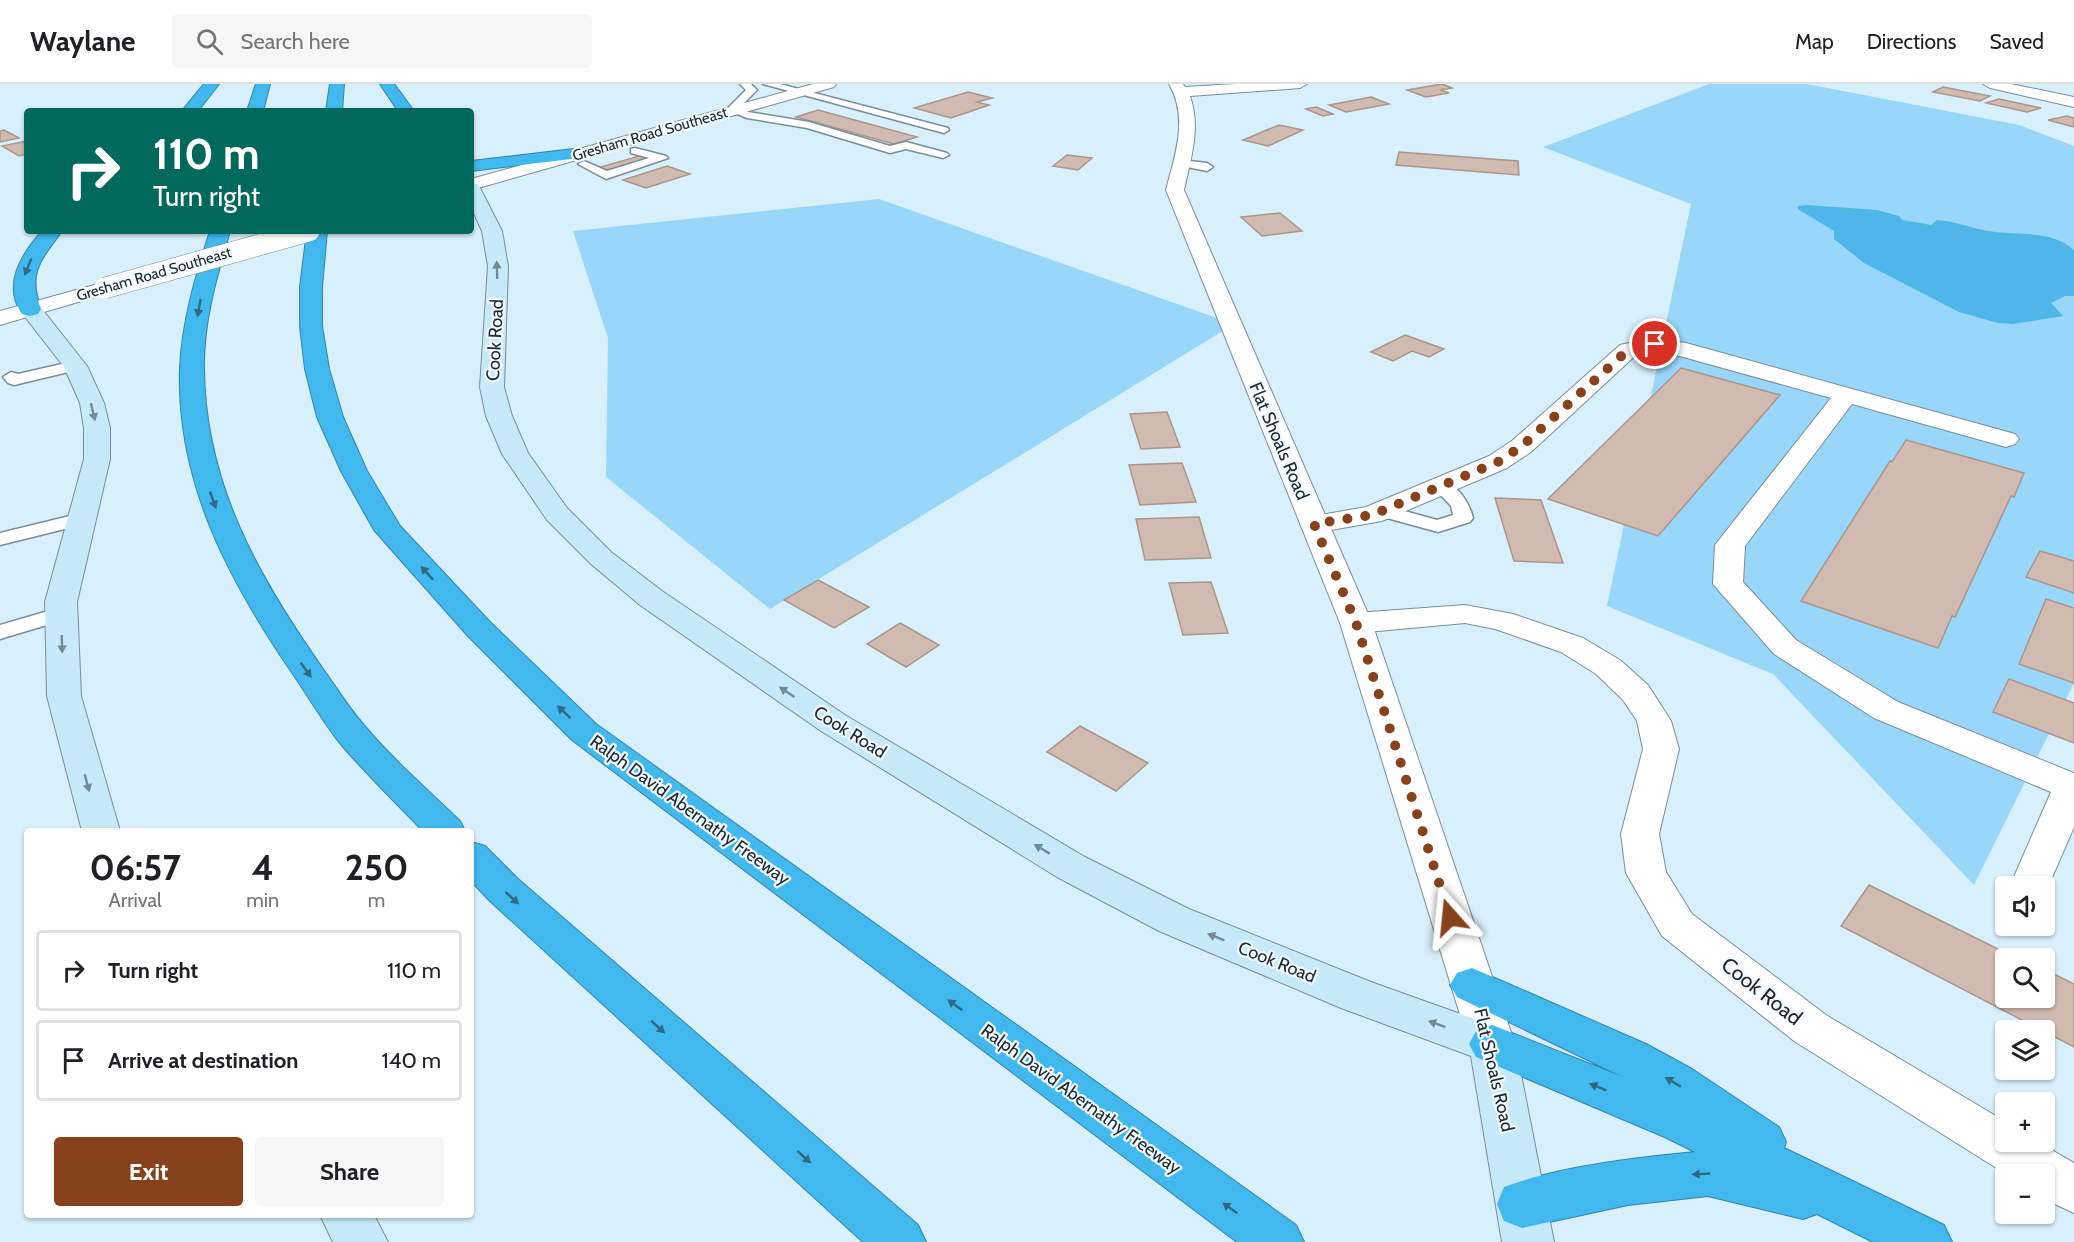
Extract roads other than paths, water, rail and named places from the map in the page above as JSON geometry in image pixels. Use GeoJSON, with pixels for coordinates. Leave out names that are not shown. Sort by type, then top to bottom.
{"type":"FeatureCollection","features":[{"type":"Feature","properties":{"kind":"highway"},"geometry":{"type":"LineString","coordinates":[[192,108],[212,84]]}},
{"type":"Feature","properties":{"kind":"highway"},"geometry":{"type":"LineString","coordinates":[[256,108],[263,84]]}},
{"type":"Feature","properties":{"kind":"highway"},"geometry":{"type":"LineString","coordinates":[[334,108],[338,84]]}},
{"type":"Feature","properties":{"kind":"highway"},"geometry":{"type":"LineString","coordinates":[[387,84],[404,108]]}},
{"type":"Feature","properties":{"kind":"highway"},"geometry":{"type":"LineString","coordinates":[[474,166],[583,158]]}},
{"type":"Feature","properties":{"kind":"highway"},"geometry":{"type":"LineString","coordinates":[[30,309],[23,294],[24,277],[39,246],[49,234]]}},
{"type":"Feature","properties":{"kind":"highway"},"geometry":{"type":"LineString","coordinates":[[219,234],[203,288],[192,369],[194,415],[202,468],[231,548],[271,620],[356,738],[443,828]]}},
{"type":"Feature","properties":{"kind":"highway","name":"Ralph David Abernathy Freeway"},"geometry":{"type":"LineString","coordinates":[[317,234],[311,286],[310,326],[316,369],[330,417],[354,471],[388,530],[479,629],[584,732],[1278,1242]]}},
{"type":"Feature","properties":{"kind":"highway"},"geometry":{"type":"LineString","coordinates":[[474,859],[504,890],[900,1242]]}},
{"type":"Feature","properties":{"kind":"highway"},"geometry":{"type":"LineString","coordinates":[[1472,985],[1630,1058],[1676,1083],[1860,1209]]}},
{"type":"Feature","properties":{"kind":"highway"},"geometry":{"type":"LineString","coordinates":[[1492,1044],[1684,1123],[1926,1242]]}},
{"type":"Feature","properties":{"kind":"highway"},"geometry":{"type":"LineString","coordinates":[[1525,1223],[1628,1182],[1708,1173],[1860,1209]]}},
{"type":"Feature","properties":{"kind":"main road","name":"Cook Road"},"geometry":{"type":"LineString","coordinates":[[474,193],[492,231],[498,266],[492,387],[500,416],[515,454],[557,514],[601,558],[651,598],[833,723],[1071,867],[1185,924],[1356,994],[1492,1044]]}},
{"type":"Feature","properties":{"kind":"main road"},"geometry":{"type":"LineString","coordinates":[[30,309],[75,366],[92,403],[97,428],[97,459],[61,602],[64,696],[99,828]]}},
{"type":"Feature","properties":{"kind":"main road","name":"Flat Shoals Road"},"geometry":{"type":"LineString","coordinates":[[1492,1044],[1525,1223]]}},
{"type":"Feature","properties":{"kind":"main road"},"geometry":{"type":"LineString","coordinates":[[347,1218],[362,1242]]}},
{"type":"Feature","properties":{"kind":"street","name":"Gresham Road Southeast"},"geometry":{"type":"LineString","coordinates":[[474,186],[564,159],[583,158],[617,144],[829,84]]}},
{"type":"Feature","properties":{"kind":"street"},"geometry":{"type":"LineString","coordinates":[[1179,88],[1300,84]]}},
{"type":"Feature","properties":{"kind":"street"},"geometry":{"type":"LineString","coordinates":[[1989,84],[2074,102]]}},
{"type":"Feature","properties":{"kind":"street","name":"Flat Shoals Road"},"geometry":{"type":"LineString","coordinates":[[1179,88],[1190,125],[1194,165],[1175,190],[1356,623],[1492,1044]]}},
{"type":"Feature","properties":{"kind":"street","name":"Gresham Road Southeast"},"geometry":{"type":"LineString","coordinates":[[0,318],[298,234]]}},
{"type":"Feature","properties":{"kind":"street"},"geometry":{"type":"LineString","coordinates":[[1314,524],[1372,515],[1498,462],[1522,446],[1628,350],[1655,344],[1678,348],[2006,439]]}},
{"type":"Feature","properties":{"kind":"street"},"geometry":{"type":"LineString","coordinates":[[1846,395],[1730,545],[1728,584],[1785,647],[1886,710],[2073,787],[2034,876]]}},
{"type":"Feature","properties":{"kind":"street","name":"Cook Road"},"geometry":{"type":"LineString","coordinates":[[1356,623],[1465,614],[1503,621],[1572,645],[1608,667],[1636,693],[1654,721],[1661,749],[1640,834],[1646,873],[1677,925],[1810,1028],[2074,1190]]}},
{"type":"Feature","properties":{"kind":"lane"},"geometry":{"type":"LineString","coordinates":[[745,84],[752,90],[734,107],[737,110],[758,117],[786,120],[890,150],[906,144],[943,155]]}},
{"type":"Feature","properties":{"kind":"lane"},"geometry":{"type":"LineString","coordinates":[[768,84],[945,130]]}},
{"type":"Feature","properties":{"kind":"lane"},"geometry":{"type":"LineString","coordinates":[[583,158],[606,175],[662,158],[617,144]]}},
{"type":"Feature","properties":{"kind":"lane"},"geometry":{"type":"LineString","coordinates":[[583,158],[618,159],[635,151]]}},
{"type":"Feature","properties":{"kind":"lane"},"geometry":{"type":"LineString","coordinates":[[9,380],[75,366]]}},
{"type":"Feature","properties":{"kind":"lane"},"geometry":{"type":"LineString","coordinates":[[1383,511],[1438,526],[1463,518],[1460,504],[1441,486]]}},
{"type":"Feature","properties":{"kind":"lane"},"geometry":{"type":"LineString","coordinates":[[0,539],[82,519]]}},
{"type":"Feature","properties":{"kind":"lane"},"geometry":{"type":"LineString","coordinates":[[0,632],[62,614]]}}]}
